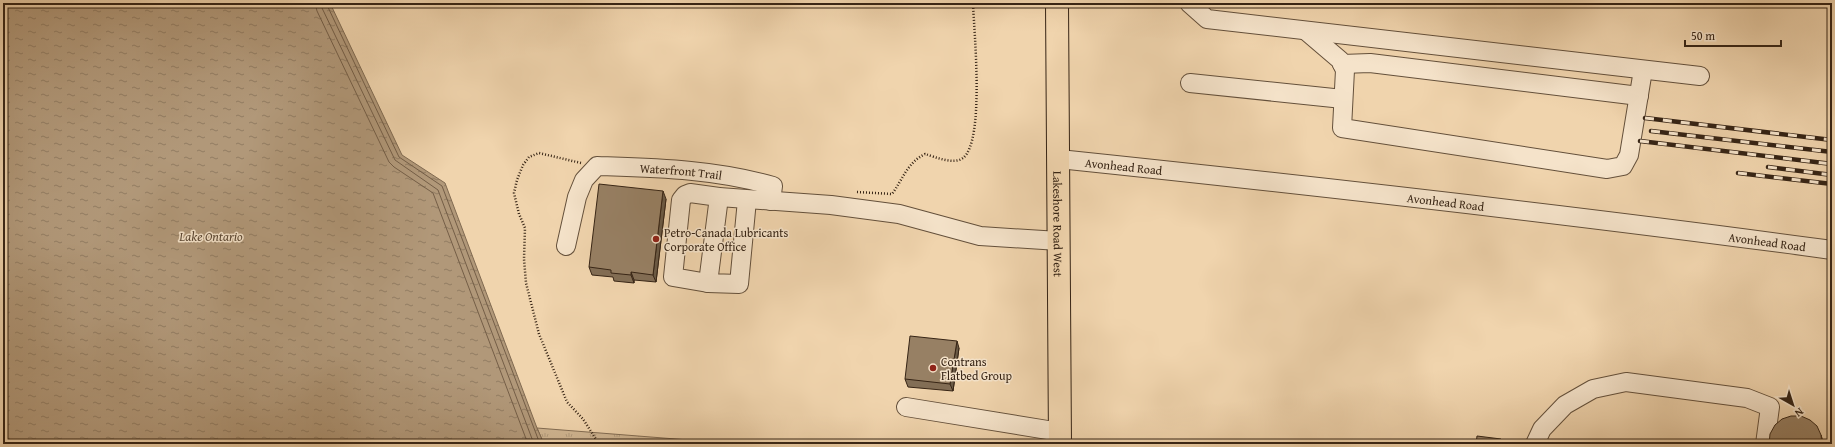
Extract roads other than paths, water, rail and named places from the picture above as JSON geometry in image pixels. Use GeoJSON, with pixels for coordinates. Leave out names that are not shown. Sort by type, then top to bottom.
{"type":"FeatureCollection","features":[{"type":"Feature","properties":{"kind":"main road","name":"Lakeshore Road West"},"geometry":{"type":"LineString","coordinates":[[1057,3],[1060,438]]}},
{"type":"Feature","properties":{"kind":"street"},"geometry":{"type":"LineString","coordinates":[[1189,3],[1207,19],[1700,76]]}},
{"type":"Feature","properties":{"kind":"street"},"geometry":{"type":"LineString","coordinates":[[1306,30],[1340,60],[1345,70],[1342,128],[1607,169],[1623,166],[1629,155],[1643,70]]}},
{"type":"Feature","properties":{"kind":"street"},"geometry":{"type":"LineString","coordinates":[[1342,64],[1370,63],[1639,96]]}},
{"type":"Feature","properties":{"kind":"street"},"geometry":{"type":"LineString","coordinates":[[1190,83],[1343,99]]}},
{"type":"Feature","properties":{"kind":"street","name":"Avonhead Road"},"geometry":{"type":"LineString","coordinates":[[1059,159],[1348,190],[1667,228],[1832,250]]}},
{"type":"Feature","properties":{"kind":"street","name":"Waterfront Trail"},"geometry":{"type":"LineString","coordinates":[[566,246],[577,197],[584,180],[597,166],[675,169],[746,178],[772,194]]}},
{"type":"Feature","properties":{"kind":"street"},"geometry":{"type":"LineString","coordinates":[[747,200],[739,284],[708,283],[673,277],[681,200],[684,195],[690,193],[747,200],[772,194],[831,206],[899,214],[980,236],[1059,241]]}},
{"type":"Feature","properties":{"kind":"street"},"geometry":{"type":"LineString","coordinates":[[708,283],[719,197]]}},
{"type":"Feature","properties":{"kind":"street"},"geometry":{"type":"LineString","coordinates":[[1535,444],[1542,429],[1564,405],[1594,389],[1626,382],[1746,398],[1770,407],[1765,444]]}},
{"type":"Feature","properties":{"kind":"street"},"geometry":{"type":"LineString","coordinates":[[906,407],[1060,438]]}},
{"type":"Feature","properties":{"kind":"water","name":"Lake Ontario"},"geometry":{"type":"Polygon","coordinates":[[[3,3],[330,3],[402,155],[445,183],[544,444],[3,444],[3,3]]]}},
{"type":"Feature","properties":{"kind":"railway"},"geometry":{"type":"LineString","coordinates":[[1645,118],[1832,140]]}},
{"type":"Feature","properties":{"kind":"railway"},"geometry":{"type":"LineString","coordinates":[[1651,131],[1832,152]]}},
{"type":"Feature","properties":{"kind":"railway"},"geometry":{"type":"LineString","coordinates":[[1640,141],[1832,164]]}},
{"type":"Feature","properties":{"kind":"railway"},"geometry":{"type":"LineString","coordinates":[[1768,167],[1832,175]]}},
{"type":"Feature","properties":{"kind":"railway"},"geometry":{"type":"LineString","coordinates":[[1738,173],[1832,184]]}},
{"type":"Feature","properties":{"kind":"place","name":"Petro-Canada Lubricants Corporate Office"},"geometry":{"type":"Point","coordinates":[656,239]}},
{"type":"Feature","properties":{"kind":"place","name":"Contrans Flatbed Group"},"geometry":{"type":"Point","coordinates":[933,368]}}]}
